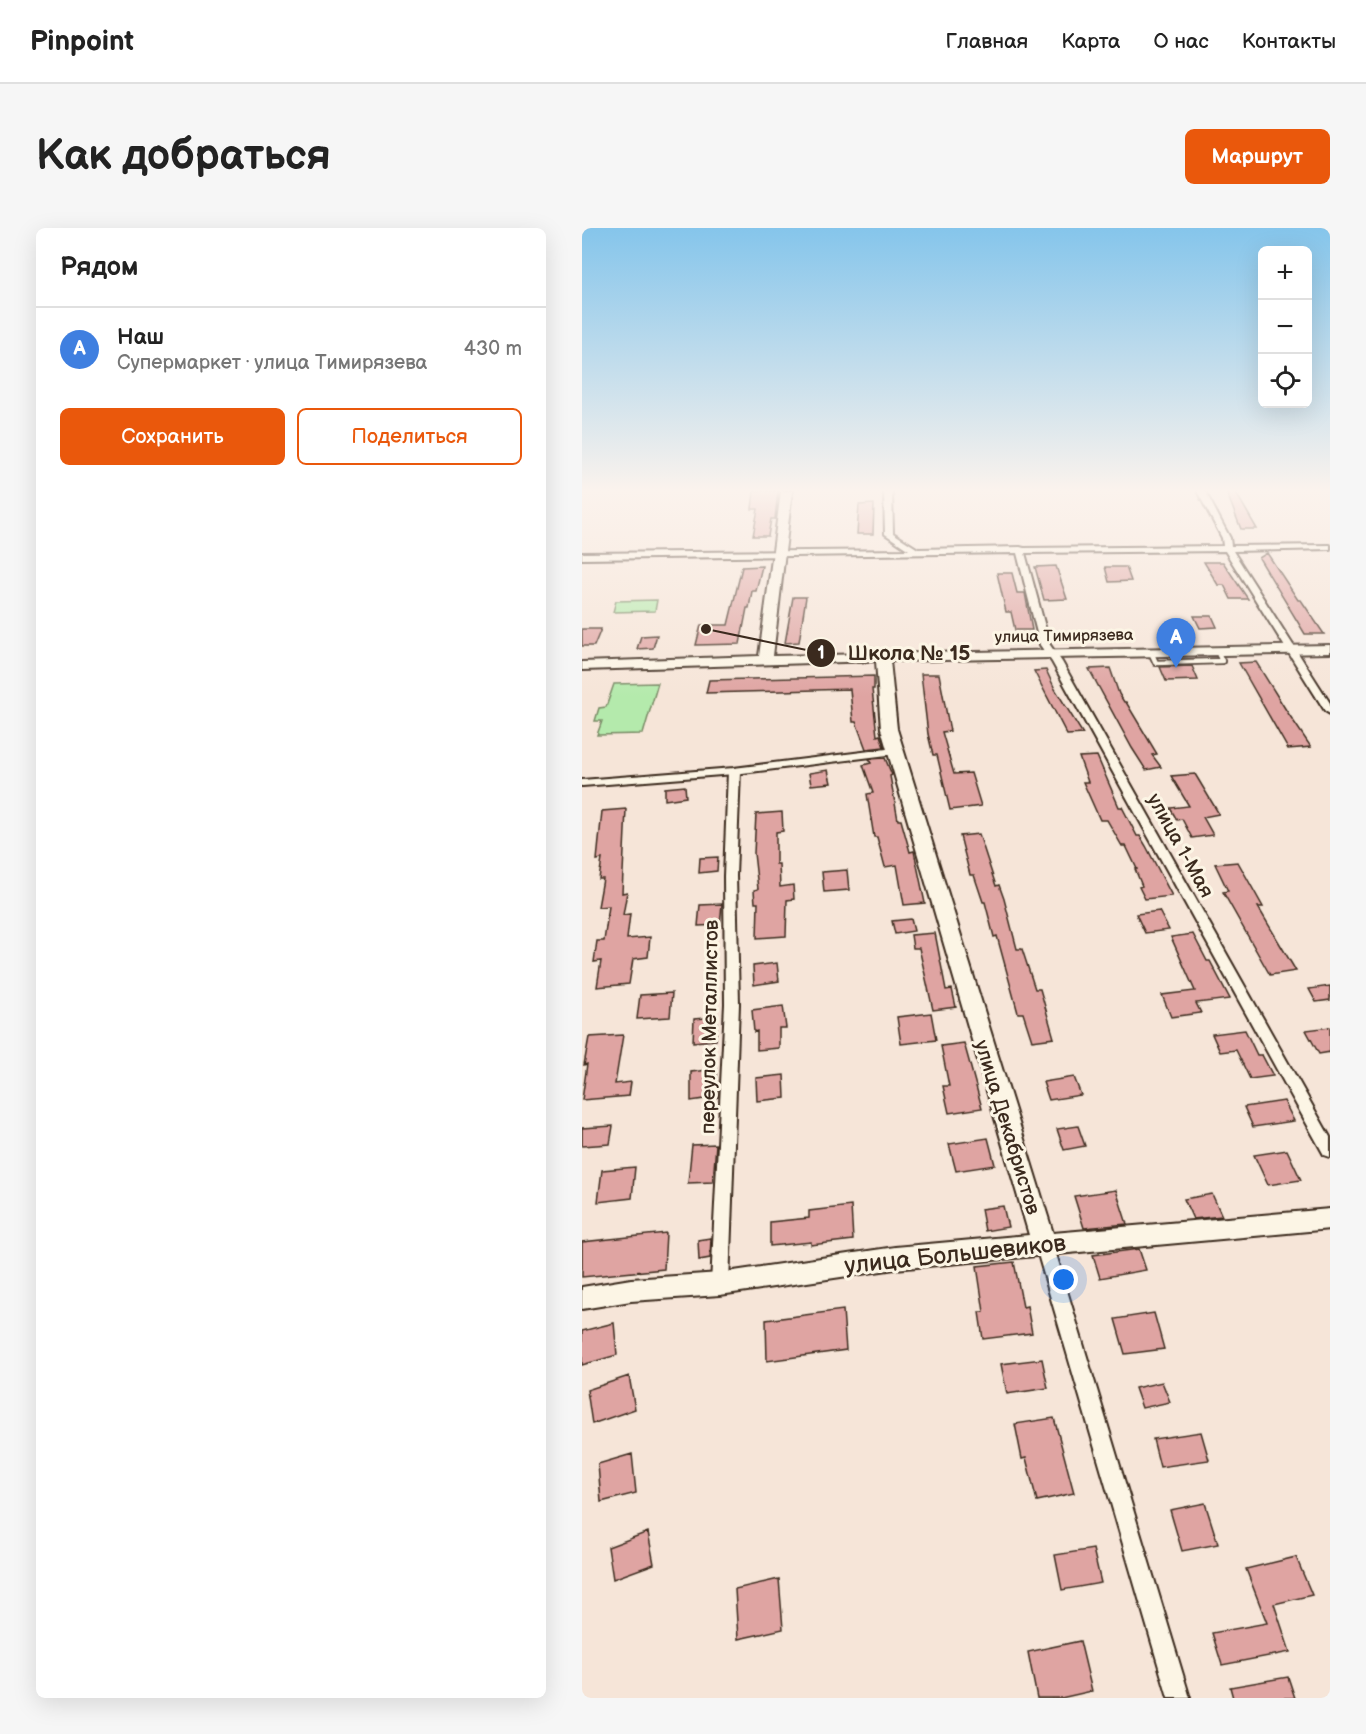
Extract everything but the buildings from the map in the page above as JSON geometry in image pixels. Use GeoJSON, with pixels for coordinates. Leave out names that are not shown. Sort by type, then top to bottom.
{"type":"FeatureCollection","features":[{"type":"Feature","properties":{"kind":"street"},"geometry":{"type":"LineString","coordinates":[[765,661],[777,560]]}},
{"type":"Feature","properties":{"kind":"street","name":"улица 1-Мая"},"geometry":{"type":"LineString","coordinates":[[1023,560],[1045,645],[1069,683],[1330,1151]]}},
{"type":"Feature","properties":{"kind":"street"},"geometry":{"type":"LineString","coordinates":[[1235,560],[1330,711]]}},
{"type":"Feature","properties":{"kind":"street","name":"улица Тимирязева"},"geometry":{"type":"LineString","coordinates":[[582,666],[883,657],[1330,649]]}},
{"type":"Feature","properties":{"kind":"street","name":"улица Декабристов"},"geometry":{"type":"LineString","coordinates":[[883,657],[885,705],[896,751],[1179,1698]]}},
{"type":"Feature","properties":{"kind":"street","name":"переулок Металлистов"},"geometry":{"type":"LineString","coordinates":[[720,1284],[732,1004],[730,876],[734,771]]}},
{"type":"Feature","properties":{"kind":"street","name":"улица Большевиков"},"geometry":{"type":"LineString","coordinates":[[582,1298],[631,1290],[720,1284],[895,1258],[1330,1219]]}},
{"type":"Feature","properties":{"kind":"lane"},"geometry":{"type":"LineString","coordinates":[[582,783],[734,771],[896,751]]}},
{"type":"Feature","properties":{"kind":"green space"},"geometry":{"type":"Polygon","coordinates":[[[657,600],[655,611],[613,612],[616,601],[657,600]]]}},
{"type":"Feature","properties":{"kind":"green space"},"geometry":{"type":"Polygon","coordinates":[[[658,683],[643,734],[597,735],[602,721],[595,721],[599,708],[606,707],[614,684],[658,683]]]}},
{"type":"Feature","properties":{"kind":"place","name":"Школа № 15"},"geometry":{"type":"Point","coordinates":[706,629]}},
{"type":"Feature","properties":{"kind":"place","name":"Наш"},"geometry":{"type":"Point","coordinates":[1176,668]}}]}
